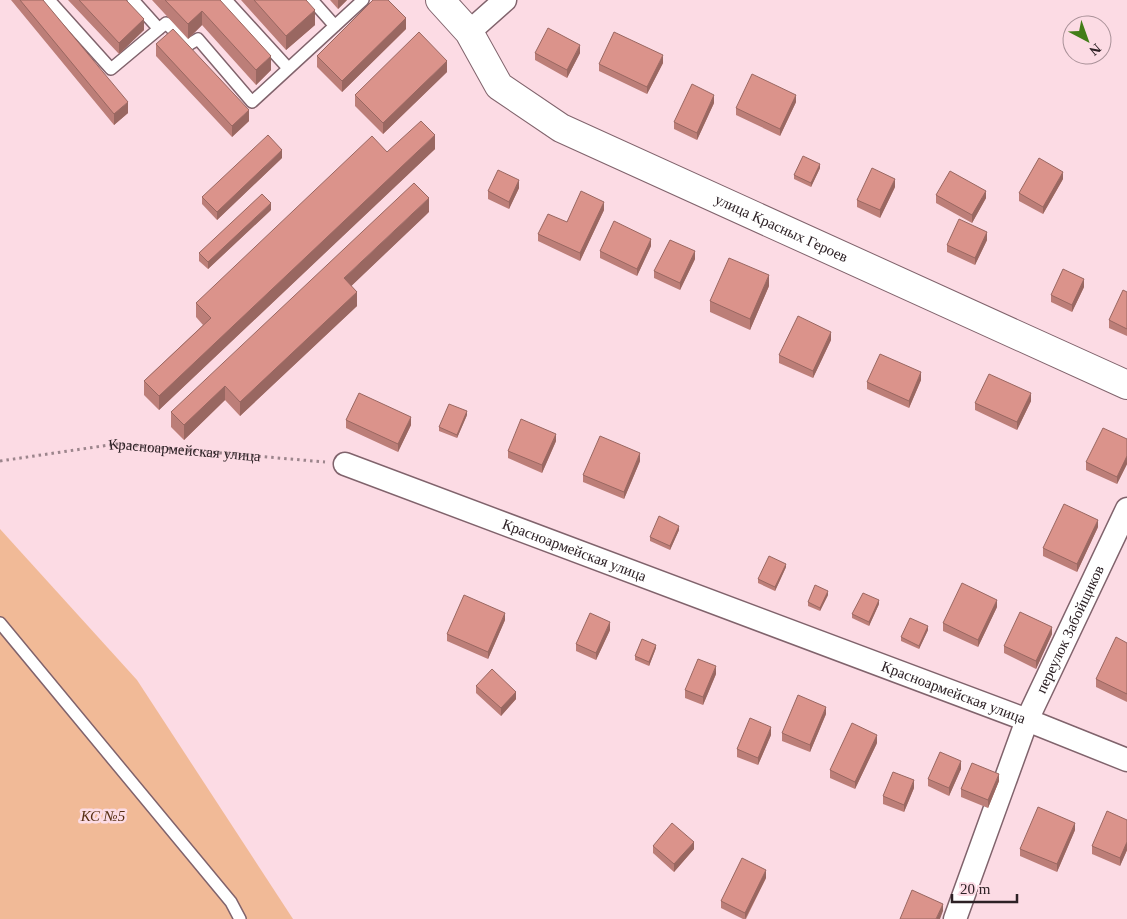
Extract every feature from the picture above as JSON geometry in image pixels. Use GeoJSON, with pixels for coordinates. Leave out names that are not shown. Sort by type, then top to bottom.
{"type":"FeatureCollection","features":[{"type":"Feature","properties":{"kind":"main road","name":"улица Красных Героев"},"geometry":{"type":"LineString","coordinates":[[440,0],[469,32],[499,86],[562,128],[1127,385]]}},
{"type":"Feature","properties":{"kind":"street"},"geometry":{"type":"LineString","coordinates":[[469,32],[505,0]]}},
{"type":"Feature","properties":{"kind":"street","name":"Красноармейская улица"},"geometry":{"type":"LineString","coordinates":[[345,464],[1028,720],[1127,760]]}},
{"type":"Feature","properties":{"kind":"street","name":"переулок Забойщиков"},"geometry":{"type":"LineString","coordinates":[[955,919],[1028,720],[1127,509]]}},
{"type":"Feature","properties":{"kind":"lane"},"geometry":{"type":"LineString","coordinates":[[49,0],[112,69],[166,23],[188,45],[198,39],[252,102],[363,0]]}},
{"type":"Feature","properties":{"kind":"lane"},"geometry":{"type":"LineString","coordinates":[[133,0],[159,29]]}},
{"type":"Feature","properties":{"kind":"lane"},"geometry":{"type":"LineString","coordinates":[[226,0],[288,68]]}},
{"type":"Feature","properties":{"kind":"lane"},"geometry":{"type":"LineString","coordinates":[[312,0],[335,26]]}},
{"type":"Feature","properties":{"kind":"lane"},"geometry":{"type":"LineString","coordinates":[[0,623],[231,902],[240,919]]}},
{"type":"Feature","properties":{"kind":"path","name":"Красноармейская улица"},"geometry":{"type":"LineString","coordinates":[[0,461],[116,444],[345,464]]}},
{"type":"Feature","properties":{"kind":"green space","name":"КС №5"},"geometry":{"type":"Polygon","coordinates":[[[0,529],[137,680],[293,919],[0,919],[0,529]]]}},
{"type":"Feature","properties":{"kind":"building"},"geometry":{"type":"Polygon","coordinates":[[[20,0],[43,0],[128,102],[114,114],[20,0]]]}},
{"type":"Feature","properties":{"kind":"building"},"geometry":{"type":"Polygon","coordinates":[[[79,0],[126,0],[144,19],[119,43],[79,0]]]}},
{"type":"Feature","properties":{"kind":"building"},"geometry":{"type":"Polygon","coordinates":[[[165,0],[220,0],[271,56],[256,70],[202,11],[188,24],[165,0]]]}},
{"type":"Feature","properties":{"kind":"building"},"geometry":{"type":"Polygon","coordinates":[[[254,0],[306,0],[315,10],[286,36],[254,0]]]}},
{"type":"Feature","properties":{"kind":"building"},"geometry":{"type":"Polygon","coordinates":[[[373,0],[388,0],[406,18],[342,81],[317,56],[373,0]]]}},
{"type":"Feature","properties":{"kind":"building"},"geometry":{"type":"Polygon","coordinates":[[[548,28],[580,45],[567,70],[535,53],[548,28]]]}},
{"type":"Feature","properties":{"kind":"building"},"geometry":{"type":"Polygon","coordinates":[[[173,29],[249,110],[232,126],[156,44],[173,29]]]}},
{"type":"Feature","properties":{"kind":"building"},"geometry":{"type":"Polygon","coordinates":[[[419,32],[447,61],[383,123],[355,95],[419,32]]]}},
{"type":"Feature","properties":{"kind":"building"},"geometry":{"type":"Polygon","coordinates":[[[614,32],[663,55],[647,87],[599,64],[614,32]]]}},
{"type":"Feature","properties":{"kind":"building"},"geometry":{"type":"Polygon","coordinates":[[[752,74],[796,95],[780,129],[736,108],[752,74]]]}},
{"type":"Feature","properties":{"kind":"building"},"geometry":{"type":"Polygon","coordinates":[[[692,84],[714,95],[697,133],[674,122],[692,84]]]}},
{"type":"Feature","properties":{"kind":"building"},"geometry":{"type":"Polygon","coordinates":[[[421,121],[435,135],[159,396],[144,381],[211,318],[196,303],[372,136],[387,152],[421,121]]]}},
{"type":"Feature","properties":{"kind":"building"},"geometry":{"type":"Polygon","coordinates":[[[268,135],[282,150],[217,212],[202,197],[268,135]]]}},
{"type":"Feature","properties":{"kind":"building"},"geometry":{"type":"Polygon","coordinates":[[[803,156],[820,164],[811,183],[794,175],[803,156]]]}},
{"type":"Feature","properties":{"kind":"building"},"geometry":{"type":"Polygon","coordinates":[[[1039,158],[1063,172],[1043,207],[1019,193],[1039,158]]]}},
{"type":"Feature","properties":{"kind":"building"},"geometry":{"type":"Polygon","coordinates":[[[872,168],[895,179],[880,210],[857,200],[872,168]]]}},
{"type":"Feature","properties":{"kind":"building"},"geometry":{"type":"Polygon","coordinates":[[[498,170],[519,180],[509,202],[488,191],[498,170]]]}},
{"type":"Feature","properties":{"kind":"building"},"geometry":{"type":"Polygon","coordinates":[[[950,171],[986,191],[972,215],[936,195],[950,171]]]}},
{"type":"Feature","properties":{"kind":"building"},"geometry":{"type":"Polygon","coordinates":[[[414,183],[429,198],[344,278],[357,292],[240,402],[225,386],[184,425],[171,412],[414,183]]]}},
{"type":"Feature","properties":{"kind":"building"},"geometry":{"type":"Polygon","coordinates":[[[581,191],[604,202],[580,253],[538,234],[548,214],[567,222],[581,191]]]}},
{"type":"Feature","properties":{"kind":"building"},"geometry":{"type":"Polygon","coordinates":[[[262,194],[271,203],[208,262],[199,253],[262,194]]]}},
{"type":"Feature","properties":{"kind":"building"},"geometry":{"type":"Polygon","coordinates":[[[959,219],[987,232],[975,258],[947,245],[959,219]]]}},
{"type":"Feature","properties":{"kind":"building"},"geometry":{"type":"Polygon","coordinates":[[[614,221],[651,239],[637,269],[600,251],[614,221]]]}},
{"type":"Feature","properties":{"kind":"building"},"geometry":{"type":"Polygon","coordinates":[[[670,240],[695,251],[680,283],[654,271],[670,240]]]}},
{"type":"Feature","properties":{"kind":"building"},"geometry":{"type":"Polygon","coordinates":[[[729,258],[769,275],[750,319],[710,301],[729,258]]]}},
{"type":"Feature","properties":{"kind":"building"},"geometry":{"type":"Polygon","coordinates":[[[1063,269],[1084,279],[1072,305],[1051,295],[1063,269]]]}},
{"type":"Feature","properties":{"kind":"building"},"geometry":{"type":"Polygon","coordinates":[[[1123,290],[1127,292],[1127,329],[1109,320],[1123,290]]]}},
{"type":"Feature","properties":{"kind":"building"},"geometry":{"type":"Polygon","coordinates":[[[798,316],[831,332],[813,371],[779,355],[798,316]]]}},
{"type":"Feature","properties":{"kind":"building"},"geometry":{"type":"Polygon","coordinates":[[[880,354],[921,372],[909,401],[867,382],[880,354]]]}},
{"type":"Feature","properties":{"kind":"building"},"geometry":{"type":"Polygon","coordinates":[[[989,374],[1031,393],[1017,422],[975,403],[989,374]]]}},
{"type":"Feature","properties":{"kind":"building"},"geometry":{"type":"Polygon","coordinates":[[[359,393],[411,417],[398,444],[346,420],[359,393]]]}},
{"type":"Feature","properties":{"kind":"building"},"geometry":{"type":"Polygon","coordinates":[[[449,404],[467,411],[457,435],[439,427],[449,404]]]}},
{"type":"Feature","properties":{"kind":"building"},"geometry":{"type":"Polygon","coordinates":[[[521,419],[556,434],[542,465],[508,451],[521,419]]]}},
{"type":"Feature","properties":{"kind":"building"},"geometry":{"type":"Polygon","coordinates":[[[1103,428],[1127,439],[1127,456],[1117,477],[1086,462],[1103,428]]]}},
{"type":"Feature","properties":{"kind":"building"},"geometry":{"type":"Polygon","coordinates":[[[600,436],[640,453],[624,492],[583,475],[600,436]]]}},
{"type":"Feature","properties":{"kind":"building"},"geometry":{"type":"Polygon","coordinates":[[[1064,504],[1098,520],[1077,564],[1043,548],[1064,504]]]}},
{"type":"Feature","properties":{"kind":"building"},"geometry":{"type":"Polygon","coordinates":[[[659,516],[679,526],[670,546],[650,537],[659,516]]]}},
{"type":"Feature","properties":{"kind":"building"},"geometry":{"type":"Polygon","coordinates":[[[769,556],[786,564],[775,587],[758,579],[769,556]]]}},
{"type":"Feature","properties":{"kind":"building"},"geometry":{"type":"Polygon","coordinates":[[[962,583],[997,600],[978,640],[943,623],[962,583]]]}},
{"type":"Feature","properties":{"kind":"building"},"geometry":{"type":"Polygon","coordinates":[[[815,585],[828,591],[820,608],[808,602],[815,585]]]}},
{"type":"Feature","properties":{"kind":"building"},"geometry":{"type":"Polygon","coordinates":[[[863,593],[879,600],[869,622],[852,614],[863,593]]]}},
{"type":"Feature","properties":{"kind":"building"},"geometry":{"type":"Polygon","coordinates":[[[464,595],[505,613],[488,652],[447,634],[464,595]]]}},
{"type":"Feature","properties":{"kind":"building"},"geometry":{"type":"Polygon","coordinates":[[[1020,612],[1052,627],[1036,661],[1004,646],[1020,612]]]}},
{"type":"Feature","properties":{"kind":"building"},"geometry":{"type":"Polygon","coordinates":[[[590,613],[610,622],[596,653],[576,644],[590,613]]]}},
{"type":"Feature","properties":{"kind":"building"},"geometry":{"type":"Polygon","coordinates":[[[910,618],[928,626],[919,646],[901,637],[910,618]]]}},
{"type":"Feature","properties":{"kind":"building"},"geometry":{"type":"Polygon","coordinates":[[[1116,637],[1127,643],[1127,694],[1096,679],[1116,637]]]}},
{"type":"Feature","properties":{"kind":"building"},"geometry":{"type":"Polygon","coordinates":[[[642,639],[656,645],[649,662],[635,656],[642,639]]]}},
{"type":"Feature","properties":{"kind":"building"},"geometry":{"type":"Polygon","coordinates":[[[698,659],[716,666],[703,697],[685,690],[698,659]]]}},
{"type":"Feature","properties":{"kind":"building"},"geometry":{"type":"Polygon","coordinates":[[[492,669],[516,692],[501,708],[476,686],[492,669]]]}},
{"type":"Feature","properties":{"kind":"building"},"geometry":{"type":"Polygon","coordinates":[[[798,695],[826,707],[810,745],[782,733],[798,695]]]}},
{"type":"Feature","properties":{"kind":"building"},"geometry":{"type":"Polygon","coordinates":[[[750,718],[771,727],[758,758],[737,749],[750,718]]]}},
{"type":"Feature","properties":{"kind":"building"},"geometry":{"type":"Polygon","coordinates":[[[852,723],[877,735],[855,782],[830,770],[852,723]]]}},
{"type":"Feature","properties":{"kind":"building"},"geometry":{"type":"Polygon","coordinates":[[[940,752],[961,761],[949,788],[928,779],[940,752]]]}},
{"type":"Feature","properties":{"kind":"building"},"geometry":{"type":"Polygon","coordinates":[[[972,763],[999,774],[988,800],[961,789],[972,763]]]}},
{"type":"Feature","properties":{"kind":"building"},"geometry":{"type":"Polygon","coordinates":[[[893,772],[914,780],[904,805],[883,796],[893,772]]]}},
{"type":"Feature","properties":{"kind":"building"},"geometry":{"type":"Polygon","coordinates":[[[1038,807],[1075,823],[1057,864],[1020,849],[1038,807]]]}},
{"type":"Feature","properties":{"kind":"building"},"geometry":{"type":"Polygon","coordinates":[[[1107,811],[1127,820],[1127,842],[1120,858],[1092,846],[1107,811]]]}},
{"type":"Feature","properties":{"kind":"building"},"geometry":{"type":"Polygon","coordinates":[[[672,823],[694,842],[674,864],[653,846],[672,823]]]}},
{"type":"Feature","properties":{"kind":"building"},"geometry":{"type":"Polygon","coordinates":[[[742,858],[766,870],[745,913],[721,901],[742,858]]]}},
{"type":"Feature","properties":{"kind":"building"},"geometry":{"type":"Polygon","coordinates":[[[912,890],[943,904],[936,919],[900,919],[912,890]]]}}]}
